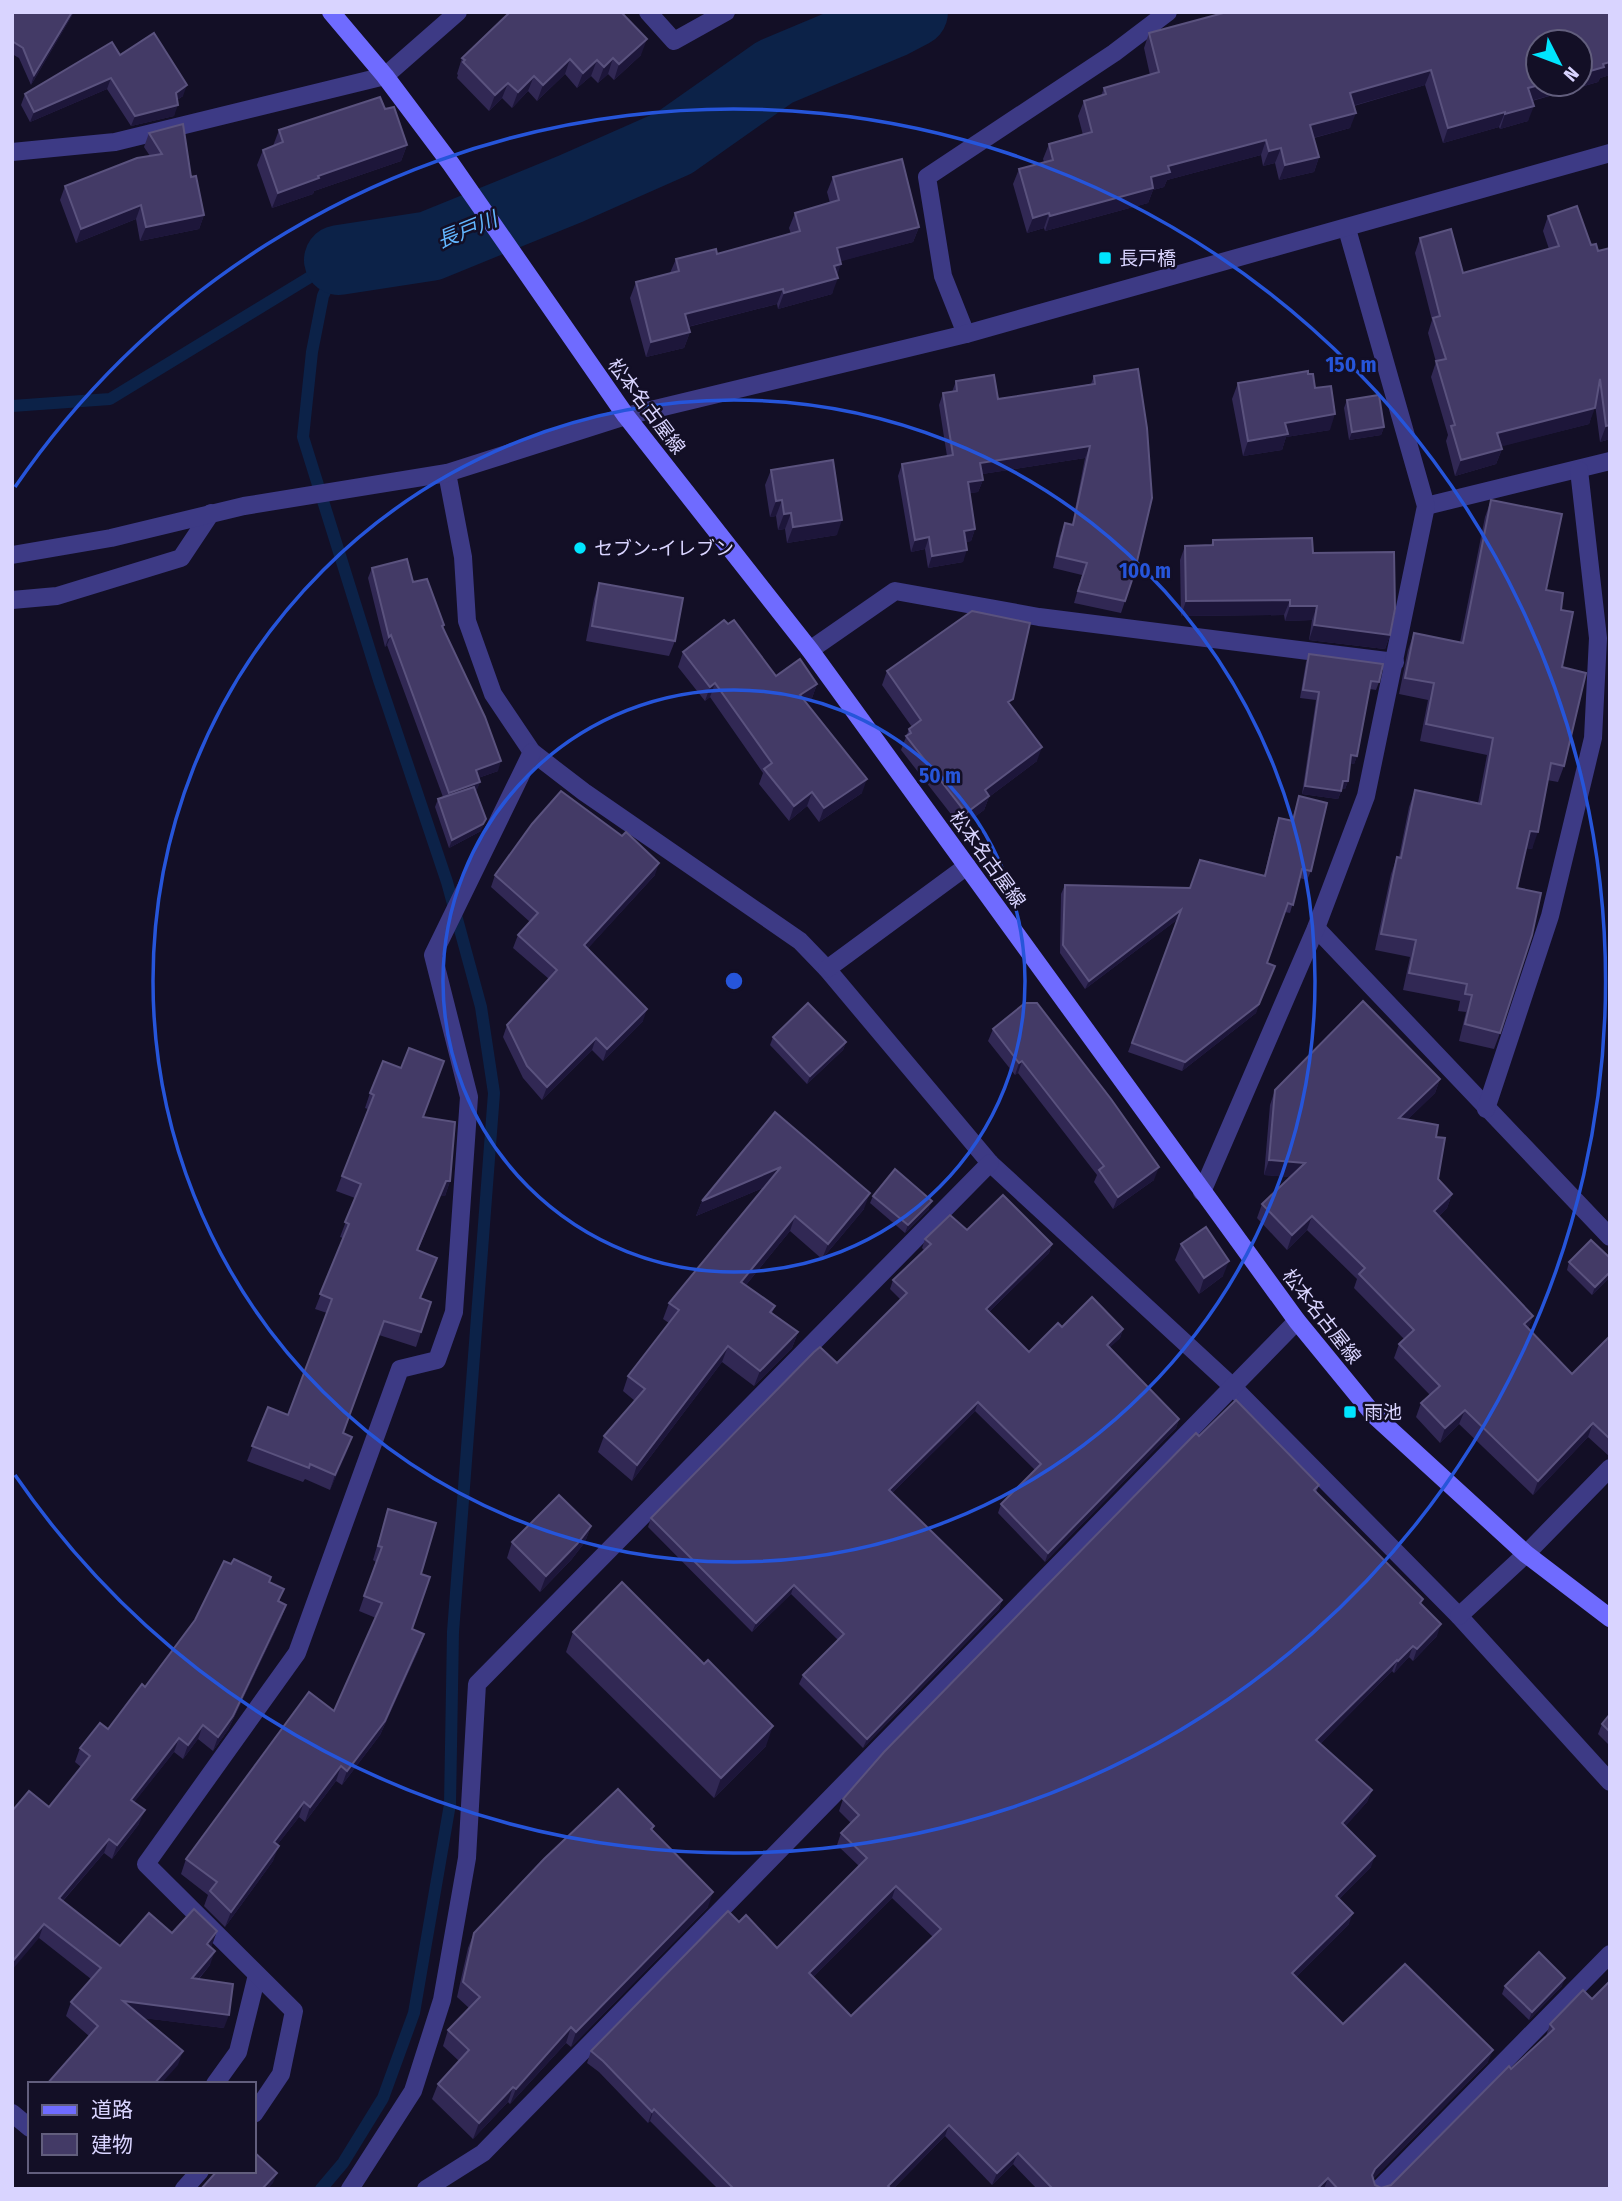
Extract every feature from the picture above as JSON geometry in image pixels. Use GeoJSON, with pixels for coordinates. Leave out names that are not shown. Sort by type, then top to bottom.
{"type":"FeatureCollection","features":[{"type":"Feature","properties":{"kind":"main road","name":"松本名古屋線"},"geometry":{"type":"LineString","coordinates":[[331,12],[385,76],[468,188],[626,416],[810,650],[1297,1321],[1374,1415],[1527,1554],[1610,1618]]}},
{"type":"Feature","properties":{"kind":"street"},"geometry":{"type":"LineString","coordinates":[[12,152],[115,142],[385,76],[458,12]]}},
{"type":"Feature","properties":{"kind":"street"},"geometry":{"type":"LineString","coordinates":[[648,12],[674,41],[726,12]]}},
{"type":"Feature","properties":{"kind":"street"},"geometry":{"type":"LineString","coordinates":[[966,334],[943,276],[927,177],[1114,53],[1168,12]]}},
{"type":"Feature","properties":{"kind":"street"},"geometry":{"type":"LineString","coordinates":[[12,555],[111,538],[211,513],[447,473],[626,416],[966,334],[1610,153]]}},
{"type":"Feature","properties":{"kind":"street"},"geometry":{"type":"LineString","coordinates":[[1202,1192],[1316,928],[1366,796],[1426,506],[1347,229]]}},
{"type":"Feature","properties":{"kind":"street"},"geometry":{"type":"LineString","coordinates":[[1426,506],[1610,461]]}},
{"type":"Feature","properties":{"kind":"street"},"geometry":{"type":"LineString","coordinates":[[1486,1109],[1550,916],[1593,738],[1598,638],[1579,470]]}},
{"type":"Feature","properties":{"kind":"street"},"geometry":{"type":"LineString","coordinates":[[447,473],[463,557],[467,621],[493,694],[532,751],[584,792],[800,941],[827,969],[990,1163],[1232,1386],[1459,1616],[1610,1783]]}},
{"type":"Feature","properties":{"kind":"street"},"geometry":{"type":"LineString","coordinates":[[12,600],[57,596],[181,558],[211,513]]}},
{"type":"Feature","properties":{"kind":"street"},"geometry":{"type":"LineString","coordinates":[[810,650],[895,591],[1039,617],[1395,662]]}},
{"type":"Feature","properties":{"kind":"street"},"geometry":{"type":"LineString","coordinates":[[256,2112],[281,2074],[294,2011],[146,1864],[297,1653],[400,1369],[437,1360],[454,1312],[469,1097],[433,954],[532,751]]}},
{"type":"Feature","properties":{"kind":"street"},"geometry":{"type":"LineString","coordinates":[[827,969],[967,866]]}},
{"type":"Feature","properties":{"kind":"street"},"geometry":{"type":"LineString","coordinates":[[1316,928],[1610,1237]]}},
{"type":"Feature","properties":{"kind":"street"},"geometry":{"type":"LineString","coordinates":[[350,2189],[413,2091],[442,2000],[467,1858],[477,1684],[990,1163]]}},
{"type":"Feature","properties":{"kind":"street"},"geometry":{"type":"LineString","coordinates":[[426,2189],[483,2153],[1297,1321]]}},
{"type":"Feature","properties":{"kind":"street"},"geometry":{"type":"LineString","coordinates":[[1459,1616],[1527,1554],[1610,1468]]}},
{"type":"Feature","properties":{"kind":"street"},"geometry":{"type":"LineString","coordinates":[[1379,2189],[1610,1954]]}},
{"type":"Feature","properties":{"kind":"street"},"geometry":{"type":"LineString","coordinates":[[216,2082],[238,2052],[257,1975]]}},
{"type":"Feature","properties":{"kind":"street"},"geometry":{"type":"LineString","coordinates":[[12,2113],[28,2125]]}},
{"type":"Feature","properties":{"kind":"street"},"geometry":{"type":"LineString","coordinates":[[184,2189],[198,2173]]}},
{"type":"Feature","properties":{"kind":"building"},"geometry":{"type":"Polygon","coordinates":[[[12,12],[72,12],[34,75],[23,48],[12,41],[12,12]]]}},
{"type":"Feature","properties":{"kind":"building"},"geometry":{"type":"Polygon","coordinates":[[[510,12],[621,12],[647,39],[619,64],[613,58],[604,67],[597,60],[583,73],[570,59],[543,85],[534,76],[518,92],[508,83],[495,95],[462,58],[510,12]]]}},
{"type":"Feature","properties":{"kind":"building"},"geometry":{"type":"Polygon","coordinates":[[[1227,12],[1610,12],[1610,62],[1594,70],[1594,28],[1524,28],[1524,98],[1531,98],[1534,106],[1448,128],[1431,70],[1350,93],[1356,113],[1310,125],[1319,157],[1285,165],[1281,148],[1269,151],[1266,140],[1168,166],[1170,172],[1151,177],[1153,188],[1050,216],[1049,213],[1033,218],[1019,169],[1053,160],[1049,144],[1092,132],[1084,101],[1106,94],[1104,88],[1159,72],[1149,33],[1227,12]]]}},
{"type":"Feature","properties":{"kind":"building"},"geometry":{"type":"Polygon","coordinates":[[[154,33],[187,85],[176,93],[178,105],[135,116],[111,78],[34,112],[25,94],[112,42],[120,55],[154,33]]]}},
{"type":"Feature","properties":{"kind":"building"},"geometry":{"type":"Polygon","coordinates":[[[380,97],[385,109],[394,107],[407,145],[278,193],[263,150],[283,142],[279,130],[380,97]]]}},
{"type":"Feature","properties":{"kind":"building"},"geometry":{"type":"Polygon","coordinates":[[[183,124],[191,177],[196,176],[204,215],[146,227],[141,205],[81,229],[65,186],[137,158],[162,154],[149,133],[183,124]]]}},
{"type":"Feature","properties":{"kind":"building"},"geometry":{"type":"Polygon","coordinates":[[[902,159],[919,227],[837,248],[841,264],[834,266],[838,278],[784,293],[783,289],[685,314],[690,332],[651,342],[636,282],[679,271],[676,259],[716,249],[717,254],[800,231],[795,213],[839,200],[833,177],[902,159]]]}},
{"type":"Feature","properties":{"kind":"building"},"geometry":{"type":"Polygon","coordinates":[[[1577,206],[1591,245],[1596,244],[1598,251],[1610,248],[1610,425],[1606,426],[1600,379],[1595,408],[1497,433],[1502,449],[1461,460],[1451,426],[1455,425],[1436,361],[1446,359],[1433,318],[1440,316],[1420,238],[1451,229],[1463,273],[1559,246],[1548,216],[1577,206]]]}},
{"type":"Feature","properties":{"kind":"building"},"geometry":{"type":"Polygon","coordinates":[[[1138,369],[1147,428],[1152,498],[1125,601],[1078,591],[1087,563],[1057,556],[1065,523],[1073,525],[1090,446],[980,463],[983,480],[968,482],[975,529],[964,531],[967,550],[932,556],[929,537],[915,540],[902,464],[953,455],[943,393],[957,391],[956,381],[994,375],[998,399],[1095,384],[1094,376],[1138,369]]]}},
{"type":"Feature","properties":{"kind":"building"},"geometry":{"type":"Polygon","coordinates":[[[1308,371],[1308,374],[1313,374],[1315,388],[1331,386],[1335,414],[1285,423],[1288,434],[1248,441],[1238,383],[1308,371]]]}},
{"type":"Feature","properties":{"kind":"building"},"geometry":{"type":"Polygon","coordinates":[[[1379,395],[1384,427],[1352,432],[1347,400],[1379,395]]]}},
{"type":"Feature","properties":{"kind":"building"},"geometry":{"type":"Polygon","coordinates":[[[833,460],[842,520],[793,527],[791,513],[784,514],[782,500],[776,501],[771,470],[833,460]]]}},
{"type":"Feature","properties":{"kind":"building"},"geometry":{"type":"Polygon","coordinates":[[[1491,500],[1562,514],[1546,590],[1563,593],[1561,610],[1573,612],[1562,667],[1586,673],[1564,766],[1551,763],[1538,832],[1530,831],[1517,888],[1541,893],[1532,935],[1500,1033],[1465,1024],[1472,995],[1465,994],[1467,984],[1409,973],[1416,940],[1381,934],[1397,857],[1401,858],[1415,790],[1481,804],[1493,738],[1426,724],[1434,683],[1405,678],[1414,633],[1463,643],[1491,500]]]}},
{"type":"Feature","properties":{"kind":"building"},"geometry":{"type":"Polygon","coordinates":[[[1312,538],[1313,553],[1394,552],[1395,609],[1390,635],[1314,625],[1317,606],[1290,606],[1290,600],[1186,601],[1185,546],[1213,545],[1213,540],[1312,538]]]}},
{"type":"Feature","properties":{"kind":"building"},"geometry":{"type":"Polygon","coordinates":[[[407,559],[413,582],[427,579],[444,625],[442,626],[485,717],[501,761],[476,770],[480,782],[449,793],[391,635],[389,637],[372,568],[407,559]]]}},
{"type":"Feature","properties":{"kind":"building"},"geometry":{"type":"Polygon","coordinates":[[[599,583],[683,598],[675,641],[592,626],[599,583]]]}},
{"type":"Feature","properties":{"kind":"building"},"geometry":{"type":"Polygon","coordinates":[[[972,611],[1030,623],[1013,699],[1008,702],[1042,747],[985,790],[989,796],[966,813],[906,736],[911,733],[909,729],[921,720],[887,671],[972,611]]]}},
{"type":"Feature","properties":{"kind":"building"},"geometry":{"type":"Polygon","coordinates":[[[724,620],[728,624],[734,620],[776,676],[800,659],[817,684],[800,695],[867,779],[824,808],[812,792],[794,806],[764,769],[772,763],[715,683],[710,687],[683,652],[724,620]]]}},
{"type":"Feature","properties":{"kind":"building"},"geometry":{"type":"Polygon","coordinates":[[[1309,654],[1383,664],[1379,682],[1371,681],[1357,756],[1351,755],[1348,781],[1343,781],[1341,791],[1305,786],[1319,692],[1303,690],[1309,654]]]}},
{"type":"Feature","properties":{"kind":"building"},"geometry":{"type":"Polygon","coordinates":[[[474,787],[486,819],[483,824],[452,840],[438,799],[474,787]]]}},
{"type":"Feature","properties":{"kind":"building"},"geometry":{"type":"Polygon","coordinates":[[[561,791],[622,836],[626,832],[659,863],[584,945],[647,1009],[607,1049],[596,1038],[547,1087],[527,1066],[507,1025],[557,970],[518,935],[538,913],[495,875],[532,824],[561,791]]]}},
{"type":"Feature","properties":{"kind":"building"},"geometry":{"type":"Polygon","coordinates":[[[1299,796],[1327,803],[1311,871],[1302,869],[1293,905],[1288,903],[1267,963],[1275,966],[1259,1004],[1185,1062],[1132,1043],[1181,910],[1089,981],[1063,945],[1065,885],[1190,888],[1200,860],[1265,876],[1279,818],[1293,821],[1299,796]]]}},
{"type":"Feature","properties":{"kind":"building"},"geometry":{"type":"Polygon","coordinates":[[[1363,1001],[1440,1079],[1399,1118],[1438,1125],[1436,1137],[1445,1138],[1438,1179],[1452,1194],[1434,1211],[1533,1316],[1524,1324],[1572,1374],[1610,1336],[1610,1439],[1593,1423],[1538,1481],[1465,1410],[1445,1428],[1421,1403],[1440,1386],[1399,1344],[1414,1330],[1359,1274],[1365,1268],[1312,1216],[1292,1235],[1262,1204],[1305,1163],[1269,1160],[1275,1090],[1363,1001]]]}},
{"type":"Feature","properties":{"kind":"building"},"geometry":{"type":"Polygon","coordinates":[[[808,1003],[846,1042],[810,1076],[773,1037],[808,1003]]]}},
{"type":"Feature","properties":{"kind":"building"},"geometry":{"type":"Polygon","coordinates":[[[1025,1003],[1037,1003],[1159,1167],[1118,1197],[1099,1170],[1104,1166],[1022,1061],[1019,1063],[993,1029],[1025,1003]]]}},
{"type":"Feature","properties":{"kind":"building"},"geometry":{"type":"Polygon","coordinates":[[[409,1048],[444,1061],[423,1117],[455,1122],[450,1181],[446,1181],[417,1250],[437,1258],[420,1298],[431,1302],[421,1332],[384,1321],[343,1433],[352,1437],[335,1475],[310,1464],[309,1468],[252,1446],[268,1407],[288,1415],[332,1299],[320,1294],[349,1224],[345,1222],[361,1184],[342,1176],[374,1095],[370,1093],[383,1061],[401,1068],[409,1048]]]}},
{"type":"Feature","properties":{"kind":"building"},"geometry":{"type":"Polygon","coordinates":[[[775,1112],[870,1193],[828,1244],[795,1216],[741,1282],[775,1306],[770,1312],[798,1332],[760,1371],[728,1346],[637,1465],[604,1436],[645,1389],[628,1376],[679,1310],[669,1303],[781,1167],[702,1201],[775,1112]]]}},
{"type":"Feature","properties":{"kind":"building"},"geometry":{"type":"Polygon","coordinates":[[[895,1169],[932,1201],[908,1225],[873,1196],[895,1169]]]}},
{"type":"Feature","properties":{"kind":"building"},"geometry":{"type":"Polygon","coordinates":[[[1003,1195],[1052,1244],[986,1309],[1029,1352],[1058,1323],[1062,1327],[1092,1297],[1123,1329],[1107,1345],[1179,1419],[1048,1553],[1001,1504],[1041,1464],[978,1402],[889,1490],[1002,1600],[867,1739],[803,1675],[844,1634],[794,1585],[756,1623],[651,1518],[814,1352],[820,1347],[837,1363],[907,1293],[893,1280],[931,1244],[925,1239],[950,1215],[967,1230],[1003,1195]]]}},
{"type":"Feature","properties":{"kind":"building"},"geometry":{"type":"Polygon","coordinates":[[[1206,1227],[1229,1261],[1204,1278],[1181,1244],[1206,1227]]]}},
{"type":"Feature","properties":{"kind":"building"},"geometry":{"type":"Polygon","coordinates":[[[1591,1240],[1610,1258],[1610,1272],[1595,1287],[1569,1262],[1591,1240]]]}},
{"type":"Feature","properties":{"kind":"building"},"geometry":{"type":"Polygon","coordinates":[[[1236,1400],[1319,1485],[1314,1490],[1423,1599],[1420,1603],[1441,1624],[1417,1649],[1413,1646],[1397,1660],[1316,1740],[1372,1790],[1342,1823],[1375,1856],[1336,1896],[1353,1913],[1292,1973],[1343,2024],[1405,1964],[1493,2050],[1375,2169],[1372,2175],[1375,2185],[1381,2188],[1391,2185],[1509,2066],[1511,2069],[1554,2029],[1550,2024],[1583,1990],[1592,1999],[1610,1981],[1610,2189],[1338,2189],[1328,2178],[1317,2189],[1053,2189],[1018,2153],[997,2173],[949,2125],[888,2186],[891,2189],[732,2189],[654,2109],[652,2112],[591,2051],[728,1911],[739,1922],[746,1915],[777,1948],[867,1858],[841,1833],[859,1815],[843,1799],[884,1752],[1196,1433],[1199,1436],[1236,1400]],[[896,1886],[809,1973],[851,2016],[941,1929],[896,1886]]]}},
{"type":"Feature","properties":{"kind":"building"},"geometry":{"type":"Polygon","coordinates":[[[559,1495],[591,1526],[546,1576],[512,1542],[559,1495]]]}},
{"type":"Feature","properties":{"kind":"building"},"geometry":{"type":"Polygon","coordinates":[[[388,1509],[436,1523],[421,1574],[430,1577],[412,1629],[424,1634],[385,1721],[347,1771],[341,1766],[310,1807],[304,1802],[274,1842],[279,1846],[231,1912],[210,1891],[217,1882],[186,1859],[309,1692],[334,1711],[382,1603],[364,1596],[382,1547],[378,1546],[388,1509]]]}},
{"type":"Feature","properties":{"kind":"building"},"geometry":{"type":"Polygon","coordinates":[[[234,1559],[271,1577],[269,1582],[284,1589],[278,1601],[286,1605],[233,1716],[218,1737],[203,1725],[188,1745],[179,1738],[131,1800],[145,1810],[117,1845],[109,1839],[59,1898],[120,1946],[149,1913],[172,1933],[194,1909],[217,1931],[207,1944],[215,1951],[192,1978],[233,1984],[229,2015],[123,2001],[183,2051],[156,2082],[49,2082],[98,2026],[71,2002],[101,1968],[44,1924],[12,1962],[12,1811],[29,1791],[49,1807],[90,1756],[80,1748],[100,1723],[108,1729],[142,1684],[145,1687],[195,1620],[224,1561],[231,1564],[234,1559]]]}},
{"type":"Feature","properties":{"kind":"building"},"geometry":{"type":"Polygon","coordinates":[[[622,1582],[704,1664],[708,1660],[773,1726],[721,1778],[573,1632],[622,1582]]]}},
{"type":"Feature","properties":{"kind":"building"},"geometry":{"type":"Polygon","coordinates":[[[1610,1714],[1610,1732],[1602,1724],[1610,1714]]]}},
{"type":"Feature","properties":{"kind":"building"},"geometry":{"type":"Polygon","coordinates":[[[618,1789],[654,1826],[651,1829],[713,1892],[576,2032],[571,2027],[516,2089],[513,2087],[479,2123],[438,2084],[469,2050],[448,2030],[480,1997],[463,1982],[474,1933],[544,1859],[618,1789]]]}},
{"type":"Feature","properties":{"kind":"building"},"geometry":{"type":"Polygon","coordinates":[[[1539,1952],[1565,1978],[1532,2012],[1505,1986],[1539,1952]]]}},
{"type":"Feature","properties":{"kind":"building"},"geometry":{"type":"Polygon","coordinates":[[[256,2154],[277,2173],[262,2189],[201,2189],[215,2173],[256,2173],[256,2154]]]}},
{"type":"Feature","properties":{"kind":"waterway","name":"長戸川"},"geometry":{"type":"LineString","coordinates":[[339,260],[430,246],[570,189],[674,143],[775,72],[913,12]]}},
{"type":"Feature","properties":{"kind":"waterway","name":"長戸川"},"geometry":{"type":"LineString","coordinates":[[12,406],[110,399],[338,260]]}},
{"type":"Feature","properties":{"kind":"waterway"},"geometry":{"type":"LineString","coordinates":[[321,2189],[343,2163],[383,2098],[414,2013],[450,1804],[453,1632],[494,1093],[481,1007],[447,882],[379,680],[303,437],[312,352],[323,296],[339,260]]}},
{"type":"Feature","properties":{"kind":"place","name":"長戸橋"},"geometry":{"type":"Point","coordinates":[1105,258]}},
{"type":"Feature","properties":{"kind":"place","name":"セブン-イレブン"},"geometry":{"type":"Point","coordinates":[580,548]}},
{"type":"Feature","properties":{"kind":"place","name":"雨池"},"geometry":{"type":"Point","coordinates":[1350,1412]}}]}
